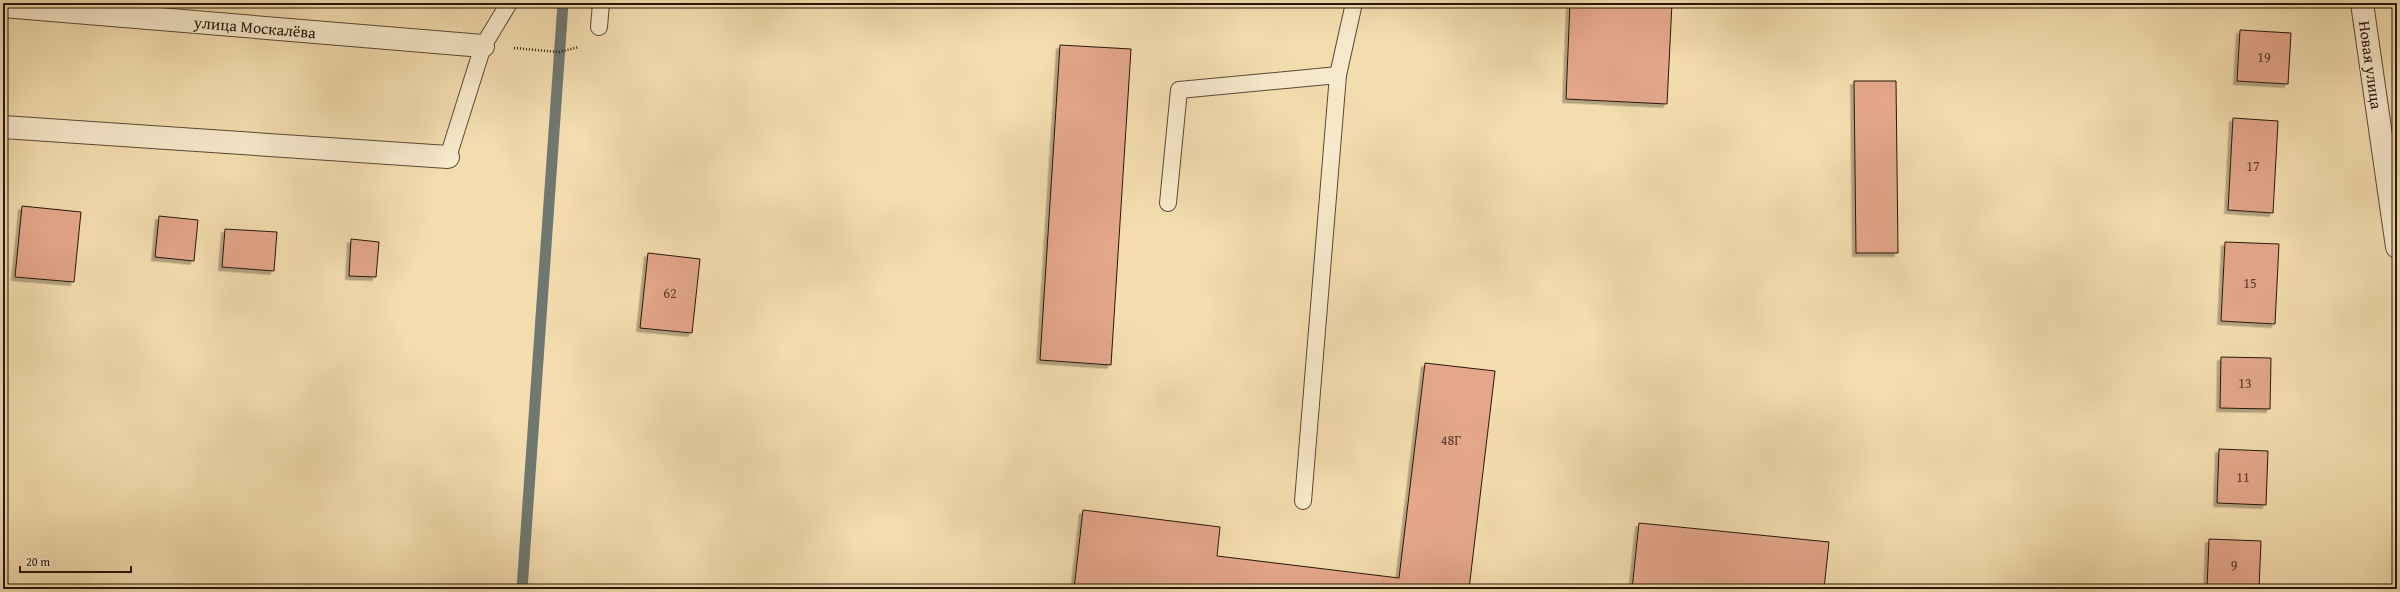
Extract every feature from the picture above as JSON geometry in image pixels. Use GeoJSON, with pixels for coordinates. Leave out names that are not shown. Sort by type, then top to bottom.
{"type":"FeatureCollection","features":[{"type":"Feature","properties":{"kind":"street","name":"Новая улица"},"geometry":{"type":"LineString","coordinates":[[2362,3],[2397,247]]}},
{"type":"Feature","properties":{"kind":"street","name":"улица Москалёва"},"geometry":{"type":"LineString","coordinates":[[3,6],[483,46]]}},
{"type":"Feature","properties":{"kind":"street"},"geometry":{"type":"LineString","coordinates":[[3,127],[448,157]]}},
{"type":"Feature","properties":{"kind":"lane"},"geometry":{"type":"LineString","coordinates":[[448,157],[483,46],[509,3]]}},
{"type":"Feature","properties":{"kind":"lane"},"geometry":{"type":"LineString","coordinates":[[599,27],[601,3]]}},
{"type":"Feature","properties":{"kind":"lane"},"geometry":{"type":"LineString","coordinates":[[1303,500],[1338,75],[1354,3]]}},
{"type":"Feature","properties":{"kind":"lane"},"geometry":{"type":"LineString","coordinates":[[1168,203],[1179,90],[1338,75]]}},
{"type":"Feature","properties":{"kind":"path"},"geometry":{"type":"LineString","coordinates":[[483,46],[559,52],[580,46],[599,27]]}},
{"type":"Feature","properties":{"kind":"building"},"geometry":{"type":"Polygon","coordinates":[[[1570,3],[1672,3],[1667,104],[1566,99],[1570,3]]]}},
{"type":"Feature","properties":{"kind":"building"},"geometry":{"type":"Polygon","coordinates":[[[2240,30],[2291,33],[2288,84],[2237,81],[2240,30]]]}},
{"type":"Feature","properties":{"kind":"building"},"geometry":{"type":"Polygon","coordinates":[[[1060,45],[1131,49],[1111,365],[1040,360],[1060,45]]]}},
{"type":"Feature","properties":{"kind":"building"},"geometry":{"type":"Polygon","coordinates":[[[1854,81],[1896,81],[1898,253],[1856,253],[1854,81]]]}},
{"type":"Feature","properties":{"kind":"building"},"geometry":{"type":"Polygon","coordinates":[[[2233,118],[2278,121],[2273,213],[2228,210],[2233,118]]]}},
{"type":"Feature","properties":{"kind":"building"},"geometry":{"type":"Polygon","coordinates":[[[22,206],[81,212],[74,282],[15,277],[22,206]]]}},
{"type":"Feature","properties":{"kind":"building"},"geometry":{"type":"Polygon","coordinates":[[[159,216],[198,220],[194,261],[155,257],[159,216]]]}},
{"type":"Feature","properties":{"kind":"building"},"geometry":{"type":"Polygon","coordinates":[[[225,229],[277,232],[274,271],[222,267],[225,229]]]}},
{"type":"Feature","properties":{"kind":"building"},"geometry":{"type":"Polygon","coordinates":[[[351,239],[379,242],[376,277],[349,276],[351,239]]]}},
{"type":"Feature","properties":{"kind":"building"},"geometry":{"type":"Polygon","coordinates":[[[2225,242],[2279,244],[2275,324],[2221,321],[2225,242]]]}},
{"type":"Feature","properties":{"kind":"building"},"geometry":{"type":"Polygon","coordinates":[[[648,253],[700,259],[692,333],[640,328],[648,253]]]}},
{"type":"Feature","properties":{"kind":"building"},"geometry":{"type":"Polygon","coordinates":[[[2221,357],[2271,358],[2270,409],[2220,408],[2221,357]]]}},
{"type":"Feature","properties":{"kind":"building"},"geometry":{"type":"Polygon","coordinates":[[[1425,363],[1495,371],[1469,589],[1074,589],[1083,510],[1220,527],[1217,556],[1399,578],[1425,363]]]}},
{"type":"Feature","properties":{"kind":"building"},"geometry":{"type":"Polygon","coordinates":[[[2219,449],[2268,451],[2266,505],[2217,503],[2219,449]]]}},
{"type":"Feature","properties":{"kind":"building"},"geometry":{"type":"Polygon","coordinates":[[[1639,523],[1829,542],[1824,589],[1632,589],[1639,523]]]}},
{"type":"Feature","properties":{"kind":"building"},"geometry":{"type":"Polygon","coordinates":[[[2209,539],[2261,541],[2259,589],[2207,589],[2209,539]]]}},
{"type":"Feature","properties":{"kind":"waterway"},"geometry":{"type":"LineString","coordinates":[[522,589],[563,3]]}}]}
